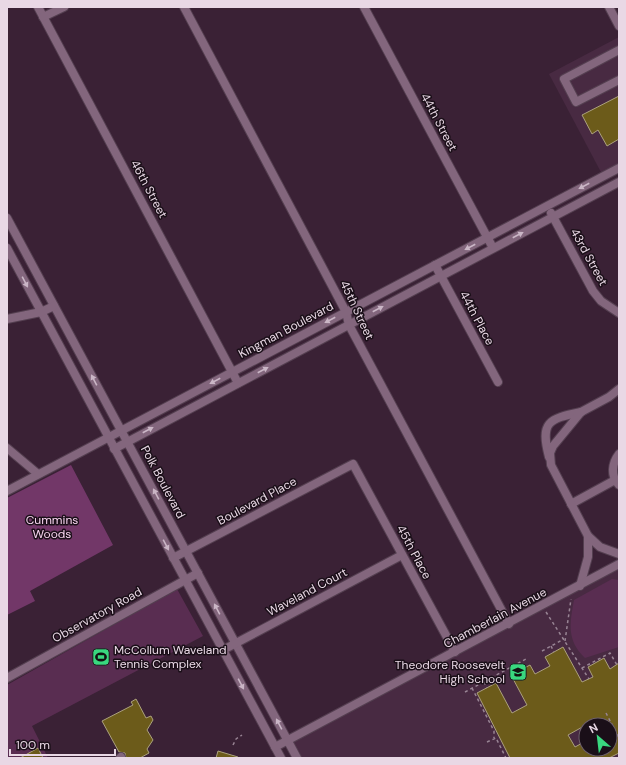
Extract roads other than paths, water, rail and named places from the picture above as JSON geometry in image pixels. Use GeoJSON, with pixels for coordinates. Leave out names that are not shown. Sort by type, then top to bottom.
{"type":"FeatureCollection","features":[{"type":"Feature","properties":{"kind":"street","name":"46th Street"},"geometry":{"type":"LineString","coordinates":[[38,7],[238,383]]}},
{"type":"Feature","properties":{"kind":"street"},"geometry":{"type":"LineString","coordinates":[[43,17],[64,7]]}},
{"type":"Feature","properties":{"kind":"street","name":"45th Street"},"geometry":{"type":"LineString","coordinates":[[184,7],[346,312],[349,324],[509,624]]}},
{"type":"Feature","properties":{"kind":"street","name":"44th Street"},"geometry":{"type":"LineString","coordinates":[[364,7],[493,248]]}},
{"type":"Feature","properties":{"kind":"street"},"geometry":{"type":"LineString","coordinates":[[609,7],[619,26]]}},
{"type":"Feature","properties":{"kind":"street"},"geometry":{"type":"LineString","coordinates":[[619,50],[564,79],[576,102],[619,80]]}},
{"type":"Feature","properties":{"kind":"street","name":"Kingman Boulevard"},"geometry":{"type":"LineString","coordinates":[[7,491],[619,168]]}},
{"type":"Feature","properties":{"kind":"street","name":"Kingman Boulevard"},"geometry":{"type":"LineString","coordinates":[[114,449],[619,182]]}},
{"type":"Feature","properties":{"kind":"street","name":"43rd Street"},"geometry":{"type":"LineString","coordinates":[[547,206],[593,291],[601,301],[619,313]]}},
{"type":"Feature","properties":{"kind":"street","name":"Polk Boulevard"},"geometry":{"type":"LineString","coordinates":[[7,218],[297,758]]}},
{"type":"Feature","properties":{"kind":"street"},"geometry":{"type":"LineString","coordinates":[[7,248],[281,758]]}},
{"type":"Feature","properties":{"kind":"street","name":"44th Place"},"geometry":{"type":"LineString","coordinates":[[435,265],[498,382]]}},
{"type":"Feature","properties":{"kind":"street"},"geometry":{"type":"LineString","coordinates":[[7,319],[41,312],[54,306]]}},
{"type":"Feature","properties":{"kind":"street"},"geometry":{"type":"LineString","coordinates":[[619,389],[609,397],[581,412],[556,418],[549,423],[545,431],[545,439],[551,465],[588,536],[600,547],[619,554]]}},
{"type":"Feature","properties":{"kind":"street"},"geometry":{"type":"LineString","coordinates":[[609,397],[619,395]]}},
{"type":"Feature","properties":{"kind":"street"},"geometry":{"type":"LineString","coordinates":[[550,459],[553,446],[581,412]]}},
{"type":"Feature","properties":{"kind":"street"},"geometry":{"type":"LineString","coordinates":[[7,448],[38,474]]}},
{"type":"Feature","properties":{"kind":"street"},"geometry":{"type":"LineString","coordinates":[[571,504],[617,482],[612,468],[615,459],[619,454]]}},
{"type":"Feature","properties":{"kind":"street","name":"Boulevard Place"},"geometry":{"type":"LineString","coordinates":[[173,558],[353,464]]}},
{"type":"Feature","properties":{"kind":"street","name":"45th Place"},"geometry":{"type":"LineString","coordinates":[[353,464],[455,652]]}},
{"type":"Feature","properties":{"kind":"street"},"geometry":{"type":"LineString","coordinates":[[580,586],[588,557],[588,536]]}},
{"type":"Feature","properties":{"kind":"street","name":"Waveland Court"},"geometry":{"type":"LineString","coordinates":[[223,650],[402,555]]}},
{"type":"Feature","properties":{"kind":"street","name":"Chamberlain Avenue"},"geometry":{"type":"LineString","coordinates":[[275,747],[509,624],[619,564]]}},
{"type":"Feature","properties":{"kind":"street","name":"Observatory Road"},"geometry":{"type":"LineString","coordinates":[[7,678],[198,573]]}},
{"type":"Feature","properties":{"kind":"place","name":"McCollum Waveland Tennis Complex"},"geometry":{"type":"Point","coordinates":[101,657]}},
{"type":"Feature","properties":{"kind":"place","name":"Theodore Roosevelt High School"},"geometry":{"type":"Point","coordinates":[518,672]}},
{"type":"Feature","properties":{"kind":"park label","name":"Cummins Woods"},"geometry":{"type":"Point","coordinates":[52,527]}}]}
